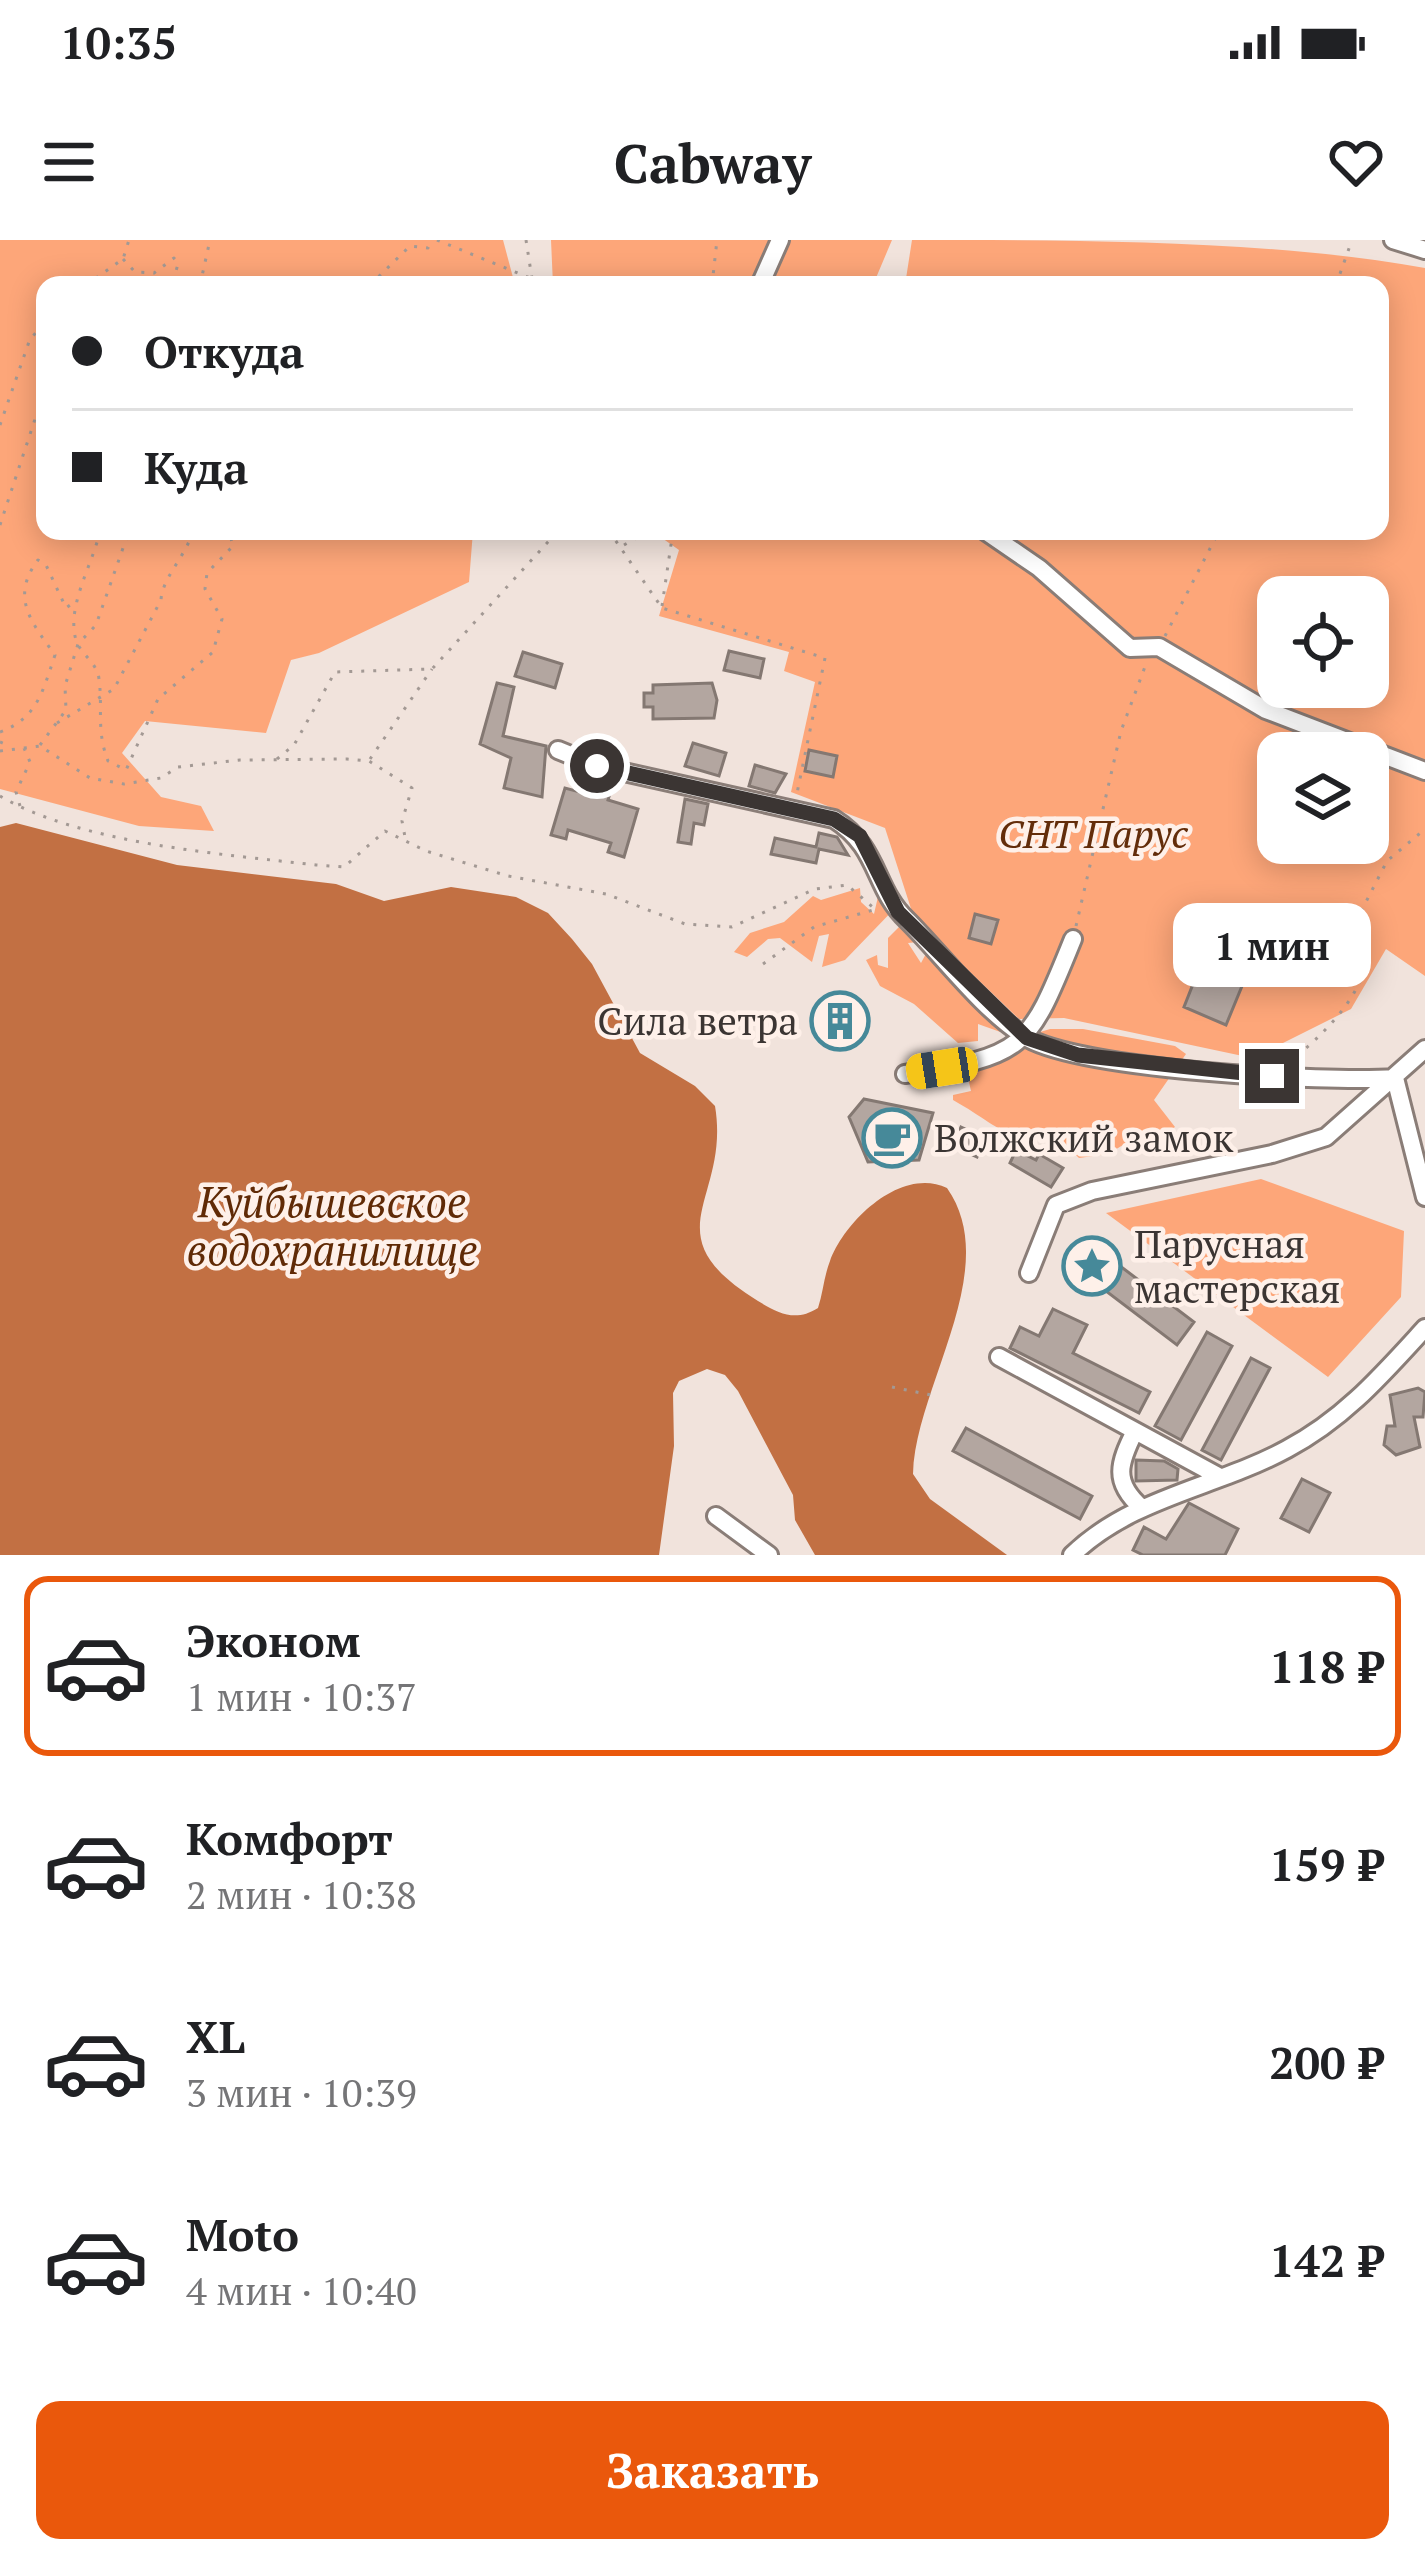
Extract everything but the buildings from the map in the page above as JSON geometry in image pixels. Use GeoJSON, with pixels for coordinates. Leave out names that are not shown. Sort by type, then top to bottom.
{"type":"FeatureCollection","features":[{"type":"Feature","properties":{"kind":"street"},"geometry":{"type":"LineString","coordinates":[[764,276],[780,240]]}},
{"type":"Feature","properties":{"kind":"street"},"geometry":{"type":"LineString","coordinates":[[1393,240],[1425,250]]}},
{"type":"Feature","properties":{"kind":"street"},"geometry":{"type":"LineString","coordinates":[[998,540],[1040,568],[1130,648],[1159,647],[1266,710],[1425,771]]}},
{"type":"Feature","properties":{"kind":"street"},"geometry":{"type":"LineString","coordinates":[[558,750],[597,766],[834,819],[860,836],[898,912],[1027,1038],[1078,1055],[1272,1076],[1350,1081],[1395,1078]]}},
{"type":"Feature","properties":{"kind":"street"},"geometry":{"type":"LineString","coordinates":[[875,909],[898,912]]}},
{"type":"Feature","properties":{"kind":"street"},"geometry":{"type":"LineString","coordinates":[[904,1074],[979,1062],[1027,1038],[1073,939]]}},
{"type":"Feature","properties":{"kind":"street"},"geometry":{"type":"LineString","coordinates":[[1029,1273],[1056,1205],[1092,1191],[1272,1154],[1326,1137],[1425,1048]]}},
{"type":"Feature","properties":{"kind":"street"},"geometry":{"type":"LineString","coordinates":[[1395,1078],[1425,1197]]}},
{"type":"Feature","properties":{"kind":"street"},"geometry":{"type":"LineString","coordinates":[[1072,1555],[1123,1515],[1283,1452],[1331,1423],[1357,1402],[1425,1328]]}},
{"type":"Feature","properties":{"kind":"street"},"geometry":{"type":"LineString","coordinates":[[999,1358],[1220,1477]]}},
{"type":"Feature","properties":{"kind":"street"},"geometry":{"type":"LineString","coordinates":[[1135,1431],[1119,1473],[1121,1489],[1142,1508]]}},
{"type":"Feature","properties":{"kind":"street"},"geometry":{"type":"LineString","coordinates":[[716,1516],[769,1555]]}},
{"type":"Feature","properties":{"kind":"path"},"geometry":{"type":"LineString","coordinates":[[99,276],[123,259],[129,240]]}},
{"type":"Feature","properties":{"kind":"path"},"geometry":{"type":"LineString","coordinates":[[202,276],[210,240]]}},
{"type":"Feature","properties":{"kind":"path"},"geometry":{"type":"LineString","coordinates":[[379,276],[410,246],[428,248],[434,240],[525,276]]}},
{"type":"Feature","properties":{"kind":"path"},"geometry":{"type":"LineString","coordinates":[[526,240],[530,276]]}},
{"type":"Feature","properties":{"kind":"path"},"geometry":{"type":"LineString","coordinates":[[713,276],[717,240]]}},
{"type":"Feature","properties":{"kind":"path"},"geometry":{"type":"LineString","coordinates":[[1339,276],[1352,240]]}},
{"type":"Feature","properties":{"kind":"path"},"geometry":{"type":"LineString","coordinates":[[123,259],[134,272],[154,273],[174,258],[178,264],[175,276]]}},
{"type":"Feature","properties":{"kind":"path"},"geometry":{"type":"LineString","coordinates":[[0,424],[36,333]]}},
{"type":"Feature","properties":{"kind":"path"},"geometry":{"type":"LineString","coordinates":[[0,525],[36,416]]}},
{"type":"Feature","properties":{"kind":"path"},"geometry":{"type":"LineString","coordinates":[[40,746],[66,710],[65,686],[78,644],[78,598],[97,540]]}},
{"type":"Feature","properties":{"kind":"path"},"geometry":{"type":"LineString","coordinates":[[78,644],[96,625],[126,540]]}},
{"type":"Feature","properties":{"kind":"path"},"geometry":{"type":"LineString","coordinates":[[57,723],[114,689],[161,600],[162,586],[190,540]]}},
{"type":"Feature","properties":{"kind":"path"},"geometry":{"type":"LineString","coordinates":[[124,784],[158,699],[203,664],[221,635],[222,619],[205,589],[207,573],[233,546],[231,540]]}},
{"type":"Feature","properties":{"kind":"path"},"geometry":{"type":"LineString","coordinates":[[369,761],[432,669],[550,540]]}},
{"type":"Feature","properties":{"kind":"path"},"geometry":{"type":"LineString","coordinates":[[616,540],[662,608],[824,658],[794,812]]}},
{"type":"Feature","properties":{"kind":"path"},"geometry":{"type":"LineString","coordinates":[[621,546],[632,540]]}},
{"type":"Feature","properties":{"kind":"path"},"geometry":{"type":"LineString","coordinates":[[662,608],[672,540]]}},
{"type":"Feature","properties":{"kind":"path"},"geometry":{"type":"LineString","coordinates":[[1073,939],[1121,731],[1142,671],[1214,540]]}},
{"type":"Feature","properties":{"kind":"path"},"geometry":{"type":"LineString","coordinates":[[0,732],[18,726],[40,703],[55,655],[27,621],[23,601],[38,560],[46,565],[66,608],[78,598]]}},
{"type":"Feature","properties":{"kind":"path"},"geometry":{"type":"LineString","coordinates":[[78,644],[98,668],[101,698],[96,722],[107,761],[126,770]]}},
{"type":"Feature","properties":{"kind":"path"},"geometry":{"type":"LineString","coordinates":[[275,760],[294,745],[335,671],[432,669]]}},
{"type":"Feature","properties":{"kind":"path"},"geometry":{"type":"LineString","coordinates":[[0,742],[11,747]]}},
{"type":"Feature","properties":{"kind":"path"},"geometry":{"type":"LineString","coordinates":[[20,809],[16,792],[30,761],[23,746]]}},
{"type":"Feature","properties":{"kind":"path"},"geometry":{"type":"LineString","coordinates":[[0,751],[40,746],[90,778],[124,784],[161,778],[178,767],[275,760],[369,761],[412,788],[402,821],[405,839]]}},
{"type":"Feature","properties":{"kind":"path"},"geometry":{"type":"LineString","coordinates":[[0,796],[20,809],[139,838],[344,867],[385,831],[508,876],[606,894],[685,924],[732,927],[814,889],[847,885],[875,909]]}},
{"type":"Feature","properties":{"kind":"path"},"geometry":{"type":"LineString","coordinates":[[1272,1076],[1326,1034],[1369,961],[1366,944],[1350,933],[1387,861],[1425,829]]}},
{"type":"Feature","properties":{"kind":"path"},"geometry":{"type":"LineString","coordinates":[[875,886],[875,909]]}},
{"type":"Feature","properties":{"kind":"path"},"geometry":{"type":"LineString","coordinates":[[763,964],[814,927],[875,909]]}},
{"type":"Feature","properties":{"kind":"path"},"geometry":{"type":"LineString","coordinates":[[892,1388],[932,1395]]}},
{"type":"Feature","properties":{"kind":"green space"},"geometry":{"type":"Polygon","coordinates":[[[0,240],[503,240],[513,276],[36,276],[36,540],[472,540],[469,582],[319,653],[291,660],[266,733],[145,721],[122,753],[161,797],[201,806],[214,831],[139,826],[0,789],[0,240]]]}},
{"type":"Feature","properties":{"kind":"green space"},"geometry":{"type":"Polygon","coordinates":[[[551,240],[892,240],[877,276],[553,276],[551,240]]]}},
{"type":"Feature","properties":{"kind":"green space","name":"СНТ Парус"},"geometry":{"type":"Polygon","coordinates":[[[912,240],[1238,247],[1425,268],[1425,976],[1386,949],[1351,1009],[1277,1046],[1271,1062],[1064,1018],[1019,1019],[914,918],[885,828],[791,792],[815,682],[784,671],[789,652],[659,616],[679,550],[665,540],[1389,540],[1389,276],[906,276],[912,240]]]}},
{"type":"Feature","properties":{"kind":"green space"},"geometry":{"type":"Polygon","coordinates":[[[895,886],[900,903],[845,960],[822,967],[829,934],[819,936],[812,962],[780,938],[768,939],[747,957],[734,952],[750,933],[784,922],[813,896],[821,900],[860,888],[861,902],[874,914],[880,888],[895,886]]]}},
{"type":"Feature","properties":{"kind":"green space"},"geometry":{"type":"Polygon","coordinates":[[[904,922],[918,942],[908,943],[921,963],[928,950],[1012,1019],[1006,1034],[978,1024],[978,1041],[958,1043],[914,1004],[880,986],[866,960],[877,955],[878,965],[888,968],[888,938],[904,922]]]}},
{"type":"Feature","properties":{"kind":"green space"},"geometry":{"type":"Polygon","coordinates":[[[1050,1029],[1083,1029],[1175,1046],[1186,1054],[1154,1100],[1175,1127],[1140,1149],[1128,1142],[1108,1154],[1079,1158],[1060,1140],[1013,1135],[953,1100],[953,1095],[971,1091],[963,1056],[1050,1029]]]}},
{"type":"Feature","properties":{"kind":"green space"},"geometry":{"type":"Polygon","coordinates":[[[1261,1179],[1404,1231],[1401,1297],[1328,1377],[1106,1213],[1261,1179]]]}},
{"type":"Feature","properties":{"kind":"water","name":"Куйбышевское водохранилище"},"geometry":{"type":"Polygon","coordinates":[[[16,823],[177,865],[336,884],[384,901],[451,887],[516,897],[548,913],[592,964],[640,1053],[695,1086],[715,1106],[717,1139],[700,1234],[707,1255],[725,1277],[780,1313],[802,1315],[818,1308],[837,1245],[877,1201],[912,1184],[947,1188],[962,1220],[966,1255],[962,1291],[917,1440],[913,1474],[930,1499],[1007,1555],[815,1555],[795,1520],[793,1495],[738,1391],[725,1375],[707,1369],[679,1381],[673,1393],[674,1446],[659,1555],[0,1555],[0,827],[16,823]]]}},
{"type":"Feature","properties":{"kind":"place","name":"Сила ветра"},"geometry":{"type":"Point","coordinates":[840,1021]}},
{"type":"Feature","properties":{"kind":"place","name":"Волжский замок"},"geometry":{"type":"Point","coordinates":[892,1138]}},
{"type":"Feature","properties":{"kind":"place","name":"Парусная мастерская"},"geometry":{"type":"Point","coordinates":[1092,1266]}},
{"type":"Feature","properties":{"kind":"route"},"geometry":{"type":"LineString","coordinates":[[597,766],[834,819],[860,836],[898,912],[1027,1038],[1078,1055],[1272,1076]]}}]}
